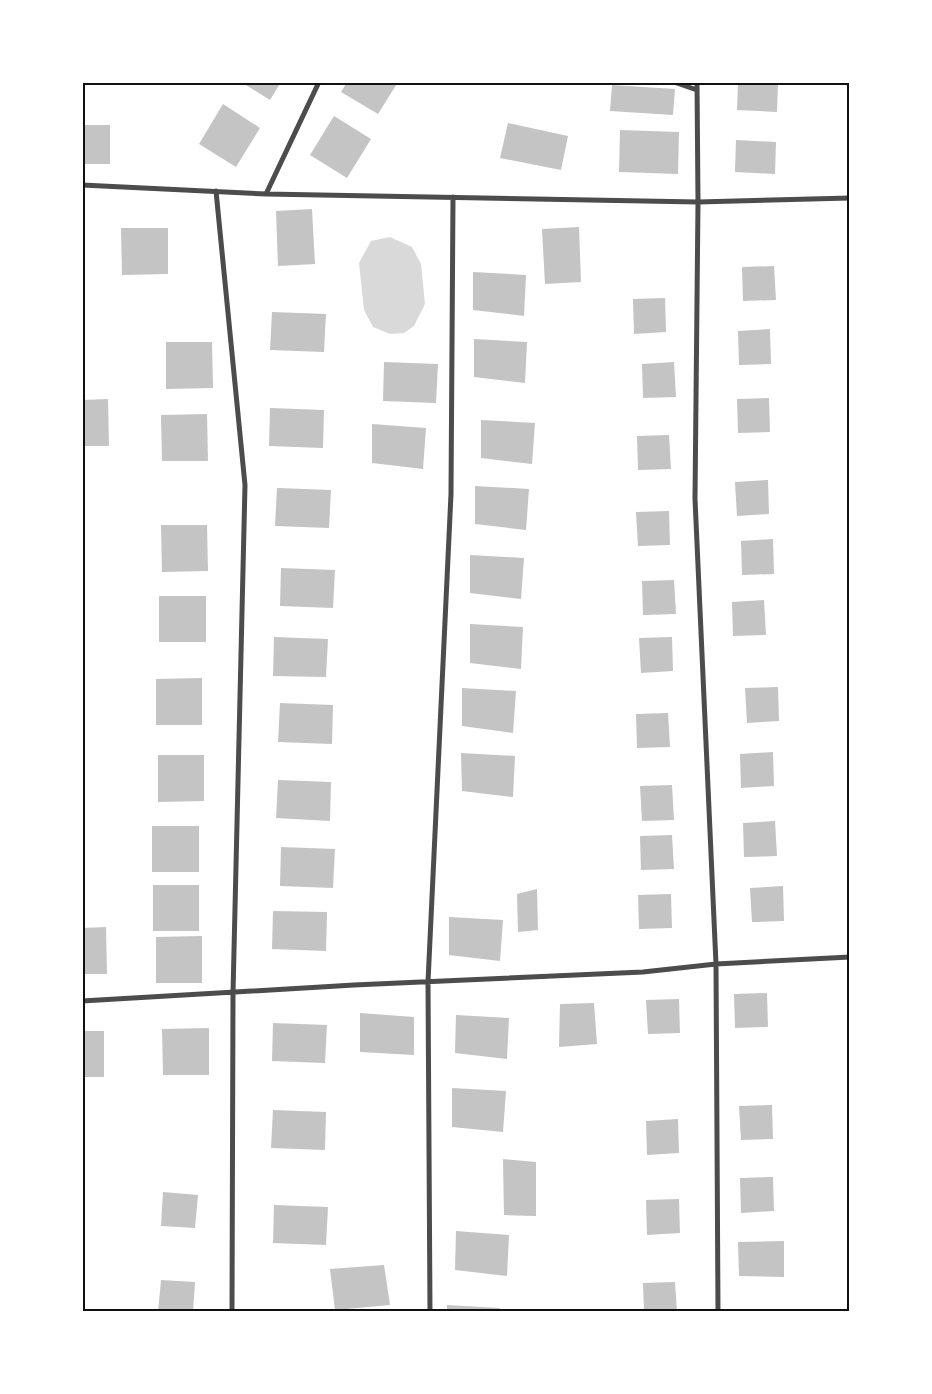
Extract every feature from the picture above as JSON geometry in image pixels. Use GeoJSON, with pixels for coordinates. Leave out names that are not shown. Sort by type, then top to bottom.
{"type":"FeatureCollection","features":[{"type":"Feature","properties":{"kind":"street"},"geometry":{"type":"LineString","coordinates":[[266,194],[319,82]]}},
{"type":"Feature","properties":{"kind":"street"},"geometry":{"type":"LineString","coordinates":[[674,82],[697,90]]}},
{"type":"Feature","properties":{"kind":"street"},"geometry":{"type":"LineString","coordinates":[[697,82],[698,202],[695,499],[716,964],[718,1312]]}},
{"type":"Feature","properties":{"kind":"street"},"geometry":{"type":"LineString","coordinates":[[82,185],[266,194],[698,202],[850,198]]}},
{"type":"Feature","properties":{"kind":"street"},"geometry":{"type":"LineString","coordinates":[[216,191],[245,486],[234,993],[232,1312]]}},
{"type":"Feature","properties":{"kind":"street"},"geometry":{"type":"LineString","coordinates":[[430,1312],[428,982],[451,494],[452,197]]}},
{"type":"Feature","properties":{"kind":"street"},"geometry":{"type":"LineString","coordinates":[[82,1001],[643,972],[716,964],[850,957]]}},
{"type":"Feature","properties":{"kind":"shaded area"},"geometry":{"type":"Polygon","coordinates":[[[390,237],[412,247],[421,264],[425,304],[414,326],[404,333],[390,334],[373,327],[364,310],[359,263],[371,241],[390,237]]]}},
{"type":"Feature","properties":{"kind":"building"},"geometry":{"type":"Polygon","coordinates":[[[241,82],[281,82],[270,100],[241,82]]]}},
{"type":"Feature","properties":{"kind":"building"},"geometry":{"type":"Polygon","coordinates":[[[347,82],[398,82],[378,114],[341,92],[347,82]]]}},
{"type":"Feature","properties":{"kind":"building"},"geometry":{"type":"Polygon","coordinates":[[[738,82],[778,82],[777,112],[737,110],[738,82]]]}},
{"type":"Feature","properties":{"kind":"building"},"geometry":{"type":"Polygon","coordinates":[[[612,85],[675,89],[673,115],[610,111],[612,85]]]}},
{"type":"Feature","properties":{"kind":"building"},"geometry":{"type":"Polygon","coordinates":[[[223,104],[260,128],[236,167],[199,144],[223,104]]]}},
{"type":"Feature","properties":{"kind":"building"},"geometry":{"type":"Polygon","coordinates":[[[334,116],[371,139],[347,178],[310,155],[334,116]]]}},
{"type":"Feature","properties":{"kind":"building"},"geometry":{"type":"Polygon","coordinates":[[[508,123],[568,136],[561,170],[500,158],[508,123]]]}},
{"type":"Feature","properties":{"kind":"building"},"geometry":{"type":"Polygon","coordinates":[[[82,125],[110,125],[110,164],[82,164],[82,125]]]}},
{"type":"Feature","properties":{"kind":"building"},"geometry":{"type":"Polygon","coordinates":[[[620,130],[679,132],[678,174],[619,172],[620,130]]]}},
{"type":"Feature","properties":{"kind":"building"},"geometry":{"type":"Polygon","coordinates":[[[736,140],[776,142],[775,174],[735,172],[736,140]]]}},
{"type":"Feature","properties":{"kind":"building"},"geometry":{"type":"Polygon","coordinates":[[[312,209],[315,264],[278,266],[276,211],[312,209]]]}},
{"type":"Feature","properties":{"kind":"building"},"geometry":{"type":"Polygon","coordinates":[[[579,227],[581,282],[545,284],[542,229],[579,227]]]}},
{"type":"Feature","properties":{"kind":"building"},"geometry":{"type":"Polygon","coordinates":[[[121,228],[168,228],[168,274],[122,275],[121,228]]]}},
{"type":"Feature","properties":{"kind":"building"},"geometry":{"type":"Polygon","coordinates":[[[774,266],[776,300],[743,301],[742,267],[774,266]]]}},
{"type":"Feature","properties":{"kind":"building"},"geometry":{"type":"Polygon","coordinates":[[[473,272],[526,275],[524,316],[473,310],[473,272]]]}},
{"type":"Feature","properties":{"kind":"building"},"geometry":{"type":"Polygon","coordinates":[[[665,298],[666,332],[634,334],[633,299],[665,298]]]}},
{"type":"Feature","properties":{"kind":"building"},"geometry":{"type":"Polygon","coordinates":[[[272,312],[326,314],[324,352],[270,350],[272,312]]]}},
{"type":"Feature","properties":{"kind":"building"},"geometry":{"type":"Polygon","coordinates":[[[770,329],[771,364],[739,365],[738,331],[770,329]]]}},
{"type":"Feature","properties":{"kind":"building"},"geometry":{"type":"Polygon","coordinates":[[[474,339],[527,342],[525,383],[474,377],[474,339]]]}},
{"type":"Feature","properties":{"kind":"building"},"geometry":{"type":"Polygon","coordinates":[[[166,342],[212,342],[213,388],[166,389],[166,342]]]}},
{"type":"Feature","properties":{"kind":"building"},"geometry":{"type":"Polygon","coordinates":[[[384,362],[438,364],[436,403],[383,401],[384,362]]]}},
{"type":"Feature","properties":{"kind":"building"},"geometry":{"type":"Polygon","coordinates":[[[674,362],[676,397],[643,398],[642,364],[674,362]]]}},
{"type":"Feature","properties":{"kind":"building"},"geometry":{"type":"Polygon","coordinates":[[[769,398],[770,432],[738,433],[737,399],[769,398]]]}},
{"type":"Feature","properties":{"kind":"building"},"geometry":{"type":"Polygon","coordinates":[[[108,399],[109,446],[82,446],[82,400],[108,399]]]}},
{"type":"Feature","properties":{"kind":"building"},"geometry":{"type":"Polygon","coordinates":[[[270,408],[324,410],[323,448],[269,446],[270,408]]]}},
{"type":"Feature","properties":{"kind":"building"},"geometry":{"type":"Polygon","coordinates":[[[207,414],[208,461],[162,461],[161,415],[207,414]]]}},
{"type":"Feature","properties":{"kind":"building"},"geometry":{"type":"Polygon","coordinates":[[[481,420],[535,423],[532,464],[481,458],[481,420]]]}},
{"type":"Feature","properties":{"kind":"building"},"geometry":{"type":"Polygon","coordinates":[[[372,424],[426,428],[423,469],[372,463],[372,424]]]}},
{"type":"Feature","properties":{"kind":"building"},"geometry":{"type":"Polygon","coordinates":[[[669,435],[671,469],[638,470],[637,436],[669,435]]]}},
{"type":"Feature","properties":{"kind":"building"},"geometry":{"type":"Polygon","coordinates":[[[768,480],[769,514],[737,516],[735,482],[768,480]]]}},
{"type":"Feature","properties":{"kind":"building"},"geometry":{"type":"Polygon","coordinates":[[[475,486],[529,489],[526,530],[475,524],[475,486]]]}},
{"type":"Feature","properties":{"kind":"building"},"geometry":{"type":"Polygon","coordinates":[[[277,488],[331,490],[329,528],[275,526],[277,488]]]}},
{"type":"Feature","properties":{"kind":"building"},"geometry":{"type":"Polygon","coordinates":[[[669,511],[670,545],[638,546],[636,512],[669,511]]]}},
{"type":"Feature","properties":{"kind":"building"},"geometry":{"type":"Polygon","coordinates":[[[161,525],[207,525],[208,571],[162,572],[161,525]]]}},
{"type":"Feature","properties":{"kind":"building"},"geometry":{"type":"Polygon","coordinates":[[[773,539],[774,574],[742,575],[741,541],[773,539]]]}},
{"type":"Feature","properties":{"kind":"building"},"geometry":{"type":"Polygon","coordinates":[[[470,555],[524,558],[521,599],[470,593],[470,555]]]}},
{"type":"Feature","properties":{"kind":"building"},"geometry":{"type":"Polygon","coordinates":[[[281,568],[335,570],[333,608],[280,606],[281,568]]]}},
{"type":"Feature","properties":{"kind":"building"},"geometry":{"type":"Polygon","coordinates":[[[674,580],[676,614],[643,615],[642,581],[674,580]]]}},
{"type":"Feature","properties":{"kind":"building"},"geometry":{"type":"Polygon","coordinates":[[[159,596],[206,596],[206,642],[159,642],[159,596]]]}},
{"type":"Feature","properties":{"kind":"building"},"geometry":{"type":"Polygon","coordinates":[[[764,600],[766,635],[733,636],[732,602],[764,600]]]}},
{"type":"Feature","properties":{"kind":"building"},"geometry":{"type":"Polygon","coordinates":[[[470,624],[523,627],[521,669],[470,663],[470,624]]]}},
{"type":"Feature","properties":{"kind":"building"},"geometry":{"type":"Polygon","coordinates":[[[274,637],[328,639],[326,677],[273,676],[274,637]]]}},
{"type":"Feature","properties":{"kind":"building"},"geometry":{"type":"Polygon","coordinates":[[[672,637],[673,671],[641,673],[639,638],[672,637]]]}},
{"type":"Feature","properties":{"kind":"building"},"geometry":{"type":"Polygon","coordinates":[[[202,678],[202,725],[156,725],[156,679],[202,678]]]}},
{"type":"Feature","properties":{"kind":"building"},"geometry":{"type":"Polygon","coordinates":[[[778,687],[779,721],[747,723],[745,688],[778,687]]]}},
{"type":"Feature","properties":{"kind":"building"},"geometry":{"type":"Polygon","coordinates":[[[462,688],[516,691],[513,733],[462,726],[462,688]]]}},
{"type":"Feature","properties":{"kind":"building"},"geometry":{"type":"Polygon","coordinates":[[[280,703],[333,705],[332,744],[278,742],[280,703]]]}},
{"type":"Feature","properties":{"kind":"building"},"geometry":{"type":"Polygon","coordinates":[[[668,713],[670,747],[637,748],[636,714],[668,713]]]}},
{"type":"Feature","properties":{"kind":"building"},"geometry":{"type":"Polygon","coordinates":[[[773,752],[774,786],[741,788],[740,754],[773,752]]]}},
{"type":"Feature","properties":{"kind":"building"},"geometry":{"type":"Polygon","coordinates":[[[461,753],[515,756],[513,797],[462,791],[461,753]]]}},
{"type":"Feature","properties":{"kind":"building"},"geometry":{"type":"Polygon","coordinates":[[[158,755],[204,755],[204,801],[158,802],[158,755]]]}},
{"type":"Feature","properties":{"kind":"building"},"geometry":{"type":"Polygon","coordinates":[[[278,780],[331,782],[330,821],[276,818],[278,780]]]}},
{"type":"Feature","properties":{"kind":"building"},"geometry":{"type":"Polygon","coordinates":[[[672,785],[674,820],[642,821],[640,786],[672,785]]]}},
{"type":"Feature","properties":{"kind":"building"},"geometry":{"type":"Polygon","coordinates":[[[775,821],[777,856],[744,857],[743,823],[775,821]]]}},
{"type":"Feature","properties":{"kind":"building"},"geometry":{"type":"Polygon","coordinates":[[[152,826],[199,826],[199,872],[152,872],[152,826]]]}},
{"type":"Feature","properties":{"kind":"building"},"geometry":{"type":"Polygon","coordinates":[[[672,835],[674,869],[641,870],[640,836],[672,835]]]}},
{"type":"Feature","properties":{"kind":"building"},"geometry":{"type":"Polygon","coordinates":[[[281,847],[335,849],[333,888],[280,886],[281,847]]]}},
{"type":"Feature","properties":{"kind":"building"},"geometry":{"type":"Polygon","coordinates":[[[153,885],[199,885],[199,931],[153,931],[153,885]]]}},
{"type":"Feature","properties":{"kind":"building"},"geometry":{"type":"Polygon","coordinates":[[[783,886],[784,921],[752,922],[750,888],[783,886]]]}},
{"type":"Feature","properties":{"kind":"building"},"geometry":{"type":"Polygon","coordinates":[[[537,889],[538,930],[518,932],[517,894],[537,889]]]}},
{"type":"Feature","properties":{"kind":"building"},"geometry":{"type":"Polygon","coordinates":[[[671,894],[672,928],[639,929],[638,895],[671,894]]]}},
{"type":"Feature","properties":{"kind":"building"},"geometry":{"type":"Polygon","coordinates":[[[273,911],[327,912],[326,951],[272,949],[273,911]]]}},
{"type":"Feature","properties":{"kind":"building"},"geometry":{"type":"Polygon","coordinates":[[[449,917],[503,920],[500,961],[449,955],[449,917]]]}},
{"type":"Feature","properties":{"kind":"building"},"geometry":{"type":"Polygon","coordinates":[[[106,927],[107,974],[82,974],[82,928],[106,927]]]}},
{"type":"Feature","properties":{"kind":"building"},"geometry":{"type":"Polygon","coordinates":[[[202,936],[202,983],[156,983],[156,937],[202,936]]]}},
{"type":"Feature","properties":{"kind":"building"},"geometry":{"type":"Polygon","coordinates":[[[767,993],[768,1027],[735,1028],[734,994],[767,993]]]}},
{"type":"Feature","properties":{"kind":"building"},"geometry":{"type":"Polygon","coordinates":[[[679,999],[680,1033],[648,1034],[646,1000],[679,999]]]}},
{"type":"Feature","properties":{"kind":"building"},"geometry":{"type":"Polygon","coordinates":[[[594,1003],[597,1044],[559,1047],[560,1004],[594,1003]]]}},
{"type":"Feature","properties":{"kind":"building"},"geometry":{"type":"Polygon","coordinates":[[[360,1013],[414,1017],[414,1055],[360,1052],[360,1013]]]}},
{"type":"Feature","properties":{"kind":"building"},"geometry":{"type":"Polygon","coordinates":[[[456,1015],[509,1018],[507,1059],[455,1053],[456,1015]]]}},
{"type":"Feature","properties":{"kind":"building"},"geometry":{"type":"Polygon","coordinates":[[[273,1023],[327,1025],[325,1063],[272,1061],[273,1023]]]}},
{"type":"Feature","properties":{"kind":"building"},"geometry":{"type":"Polygon","coordinates":[[[209,1028],[209,1075],[163,1075],[162,1029],[209,1028]]]}},
{"type":"Feature","properties":{"kind":"building"},"geometry":{"type":"Polygon","coordinates":[[[82,1031],[104,1031],[104,1077],[82,1077],[82,1031]]]}},
{"type":"Feature","properties":{"kind":"building"},"geometry":{"type":"Polygon","coordinates":[[[452,1088],[506,1091],[503,1132],[452,1127],[452,1088]]]}},
{"type":"Feature","properties":{"kind":"building"},"geometry":{"type":"Polygon","coordinates":[[[772,1105],[773,1139],[741,1140],[739,1106],[772,1105]]]}},
{"type":"Feature","properties":{"kind":"building"},"geometry":{"type":"Polygon","coordinates":[[[273,1110],[326,1112],[325,1150],[271,1148],[273,1110]]]}},
{"type":"Feature","properties":{"kind":"building"},"geometry":{"type":"Polygon","coordinates":[[[678,1119],[679,1153],[647,1155],[646,1121],[678,1119]]]}},
{"type":"Feature","properties":{"kind":"building"},"geometry":{"type":"Polygon","coordinates":[[[503,1159],[536,1162],[536,1216],[504,1215],[503,1159]]]}},
{"type":"Feature","properties":{"kind":"building"},"geometry":{"type":"Polygon","coordinates":[[[773,1177],[774,1211],[741,1213],[740,1178],[773,1177]]]}},
{"type":"Feature","properties":{"kind":"building"},"geometry":{"type":"Polygon","coordinates":[[[163,1192],[198,1195],[195,1228],[161,1226],[163,1192]]]}},
{"type":"Feature","properties":{"kind":"building"},"geometry":{"type":"Polygon","coordinates":[[[679,1199],[680,1233],[647,1235],[646,1200],[679,1199]]]}},
{"type":"Feature","properties":{"kind":"building"},"geometry":{"type":"Polygon","coordinates":[[[274,1205],[328,1207],[326,1245],[273,1243],[274,1205]]]}},
{"type":"Feature","properties":{"kind":"building"},"geometry":{"type":"Polygon","coordinates":[[[456,1231],[509,1235],[507,1276],[455,1270],[456,1231]]]}},
{"type":"Feature","properties":{"kind":"building"},"geometry":{"type":"Polygon","coordinates":[[[784,1241],[784,1277],[739,1276],[738,1242],[784,1241]]]}},
{"type":"Feature","properties":{"kind":"building"},"geometry":{"type":"Polygon","coordinates":[[[384,1265],[390,1305],[335,1310],[330,1269],[384,1265]]]}},
{"type":"Feature","properties":{"kind":"building"},"geometry":{"type":"Polygon","coordinates":[[[161,1280],[195,1282],[193,1312],[158,1312],[161,1280]]]}},
{"type":"Feature","properties":{"kind":"building"},"geometry":{"type":"Polygon","coordinates":[[[675,1282],[677,1312],[644,1312],[643,1283],[675,1282]]]}},
{"type":"Feature","properties":{"kind":"building"},"geometry":{"type":"Polygon","coordinates":[[[447,1305],[500,1308],[500,1312],[447,1312],[447,1305]]]}}]}
